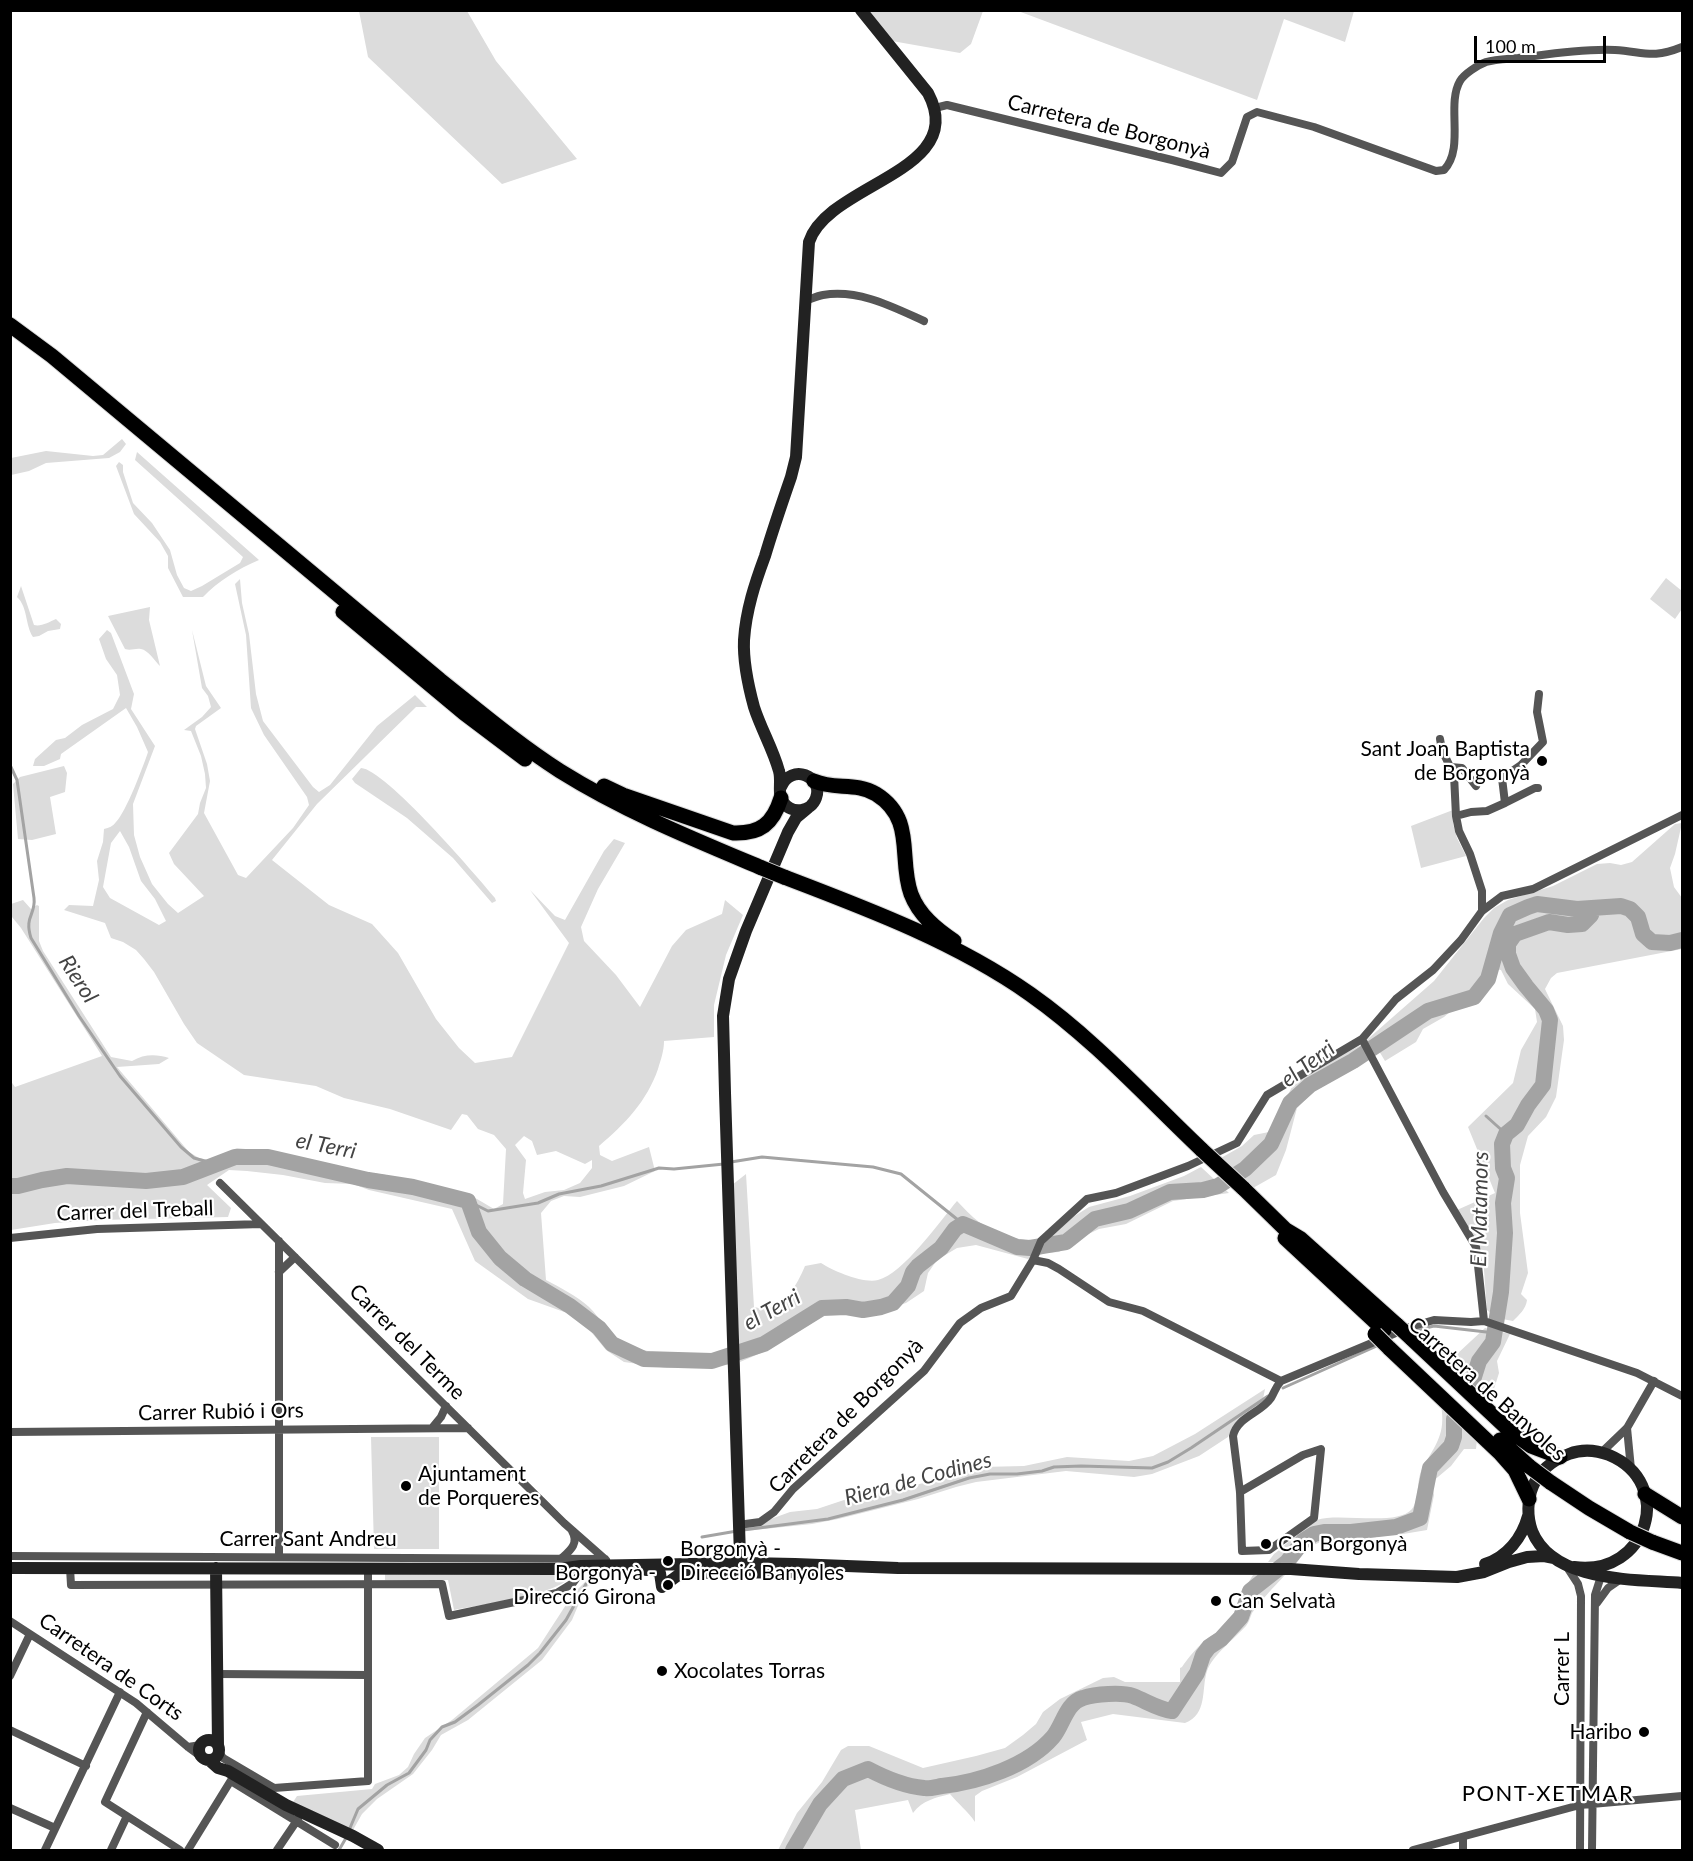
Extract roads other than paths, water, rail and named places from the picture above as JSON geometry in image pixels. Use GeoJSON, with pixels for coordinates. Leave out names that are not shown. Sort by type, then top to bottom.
{"type":"FeatureCollection","features":[{"type":"Feature","properties":{"kind":"highway"},"geometry":{"type":"LineString","coordinates":[[10,325],[52,356],[440,680],[548,763],[626,808],[760,871]]}},
{"type":"Feature","properties":{"kind":"highway"},"geometry":{"type":"LineString","coordinates":[[10,337],[76,387],[421,678],[522,757],[568,787],[630,821],[890,920],[980,962],[1030,994],[1069,1023],[1117,1066],[1323,1274],[1386,1329]]}},
{"type":"Feature","properties":{"kind":"highway"},"geometry":{"type":"LineString","coordinates":[[548,763],[565,766],[623,795],[733,833],[746,834],[757,831],[768,824],[783,797]]}},
{"type":"Feature","properties":{"kind":"highway"},"geometry":{"type":"LineString","coordinates":[[814,781],[820,784],[859,786],[886,802],[902,824],[908,884],[920,911],[932,925],[969,951],[980,962]]}},
{"type":"Feature","properties":{"kind":"highway"},"geometry":{"type":"LineString","coordinates":[[782,880],[948,956],[1007,989],[1052,1021],[1083,1047],[1199,1151]]}},
{"type":"Feature","properties":{"kind":"highway"},"geometry":{"type":"LineString","coordinates":[[1239,1190],[1286,1230],[1301,1239],[1386,1329],[1497,1437],[1589,1508],[1683,1553]]}},
{"type":"Feature","properties":{"kind":"highway"},"geometry":{"type":"LineString","coordinates":[[1400,1343],[1531,1446],[1560,1457]]}},
{"type":"Feature","properties":{"kind":"highway"},"geometry":{"type":"LineString","coordinates":[[1400,1343],[1515,1470],[1529,1499]]}},
{"type":"Feature","properties":{"kind":"highway"},"geometry":{"type":"LineString","coordinates":[[1645,1494],[1683,1516]]}},
{"type":"Feature","properties":{"kind":"highway"},"geometry":{"type":"LineString","coordinates":[[1653,1539],[1683,1547]]}},
{"type":"Feature","properties":{"kind":"main road"},"geometry":{"type":"LineString","coordinates":[[788,832],[790,819],[783,797],[780,774],[760,727],[747,681],[744,640],[749,602],[796,457],[809,243],[816,228],[829,214],[916,158],[930,142],[936,124],[935,108],[928,93],[861,10]]}},
{"type":"Feature","properties":{"kind":"main road"},"geometry":{"type":"LineString","coordinates":[[774,756],[784,767],[814,781],[817,794],[816,800],[796,818],[788,832],[734,961],[725,995],[723,1016],[738,1525],[740,1562],[747,1568],[781,1568],[810,1572]]}},
{"type":"Feature","properties":{"kind":"main road"},"geometry":{"type":"LineString","coordinates":[[783,797],[787,778],[797,774]]}},
{"type":"Feature","properties":{"kind":"main road"},"geometry":{"type":"LineString","coordinates":[[783,797],[798,811],[808,808]]}},
{"type":"Feature","properties":{"kind":"main road"},"geometry":{"type":"LineString","coordinates":[[1314,1570],[1335,1567],[1452,1570],[1490,1562],[1515,1544],[1522,1533],[1533,1486],[1540,1475],[1560,1457],[1588,1450],[1602,1452],[1618,1459],[1631,1469],[1645,1494],[1646,1516],[1640,1538],[1626,1555],[1604,1571]]}},
{"type":"Feature","properties":{"kind":"main road"},"geometry":{"type":"LineString","coordinates":[[1528,1515],[1536,1540],[1544,1550],[1564,1564]]}},
{"type":"Feature","properties":{"kind":"main road"},"geometry":{"type":"LineString","coordinates":[[560,1563],[581,1572],[637,1573],[662,1577],[740,1562],[898,1568],[1291,1569],[1457,1577],[1484,1572],[1527,1557],[1544,1556],[1564,1564],[1596,1568],[1622,1578],[1683,1583]]}},
{"type":"Feature","properties":{"kind":"main road"},"geometry":{"type":"LineString","coordinates":[[610,1562],[629,1569],[655,1570],[662,1577]]}},
{"type":"Feature","properties":{"kind":"main road"},"geometry":{"type":"LineString","coordinates":[[10,1568],[369,1568],[560,1563],[580,1566],[610,1562],[696,1570],[810,1572],[889,1571],[898,1568]]}},
{"type":"Feature","properties":{"kind":"main road"},"geometry":{"type":"LineString","coordinates":[[216,1568],[217,1718],[211,1751],[218,1768],[299,1817],[336,1828],[378,1851]]}},
{"type":"Feature","properties":{"kind":"main road"},"geometry":{"type":"LineString","coordinates":[[662,1577],[669,1569],[696,1570]]}},
{"type":"Feature","properties":{"kind":"street","name":"Carretera de Borgonyà"},"geometry":{"type":"LineString","coordinates":[[935,108],[947,105],[1221,173],[1232,162],[1247,117],[1257,112],[1314,127],[1436,171],[1444,170],[1450,164],[1454,148],[1456,96],[1460,81],[1485,62],[1587,51],[1615,50],[1653,55],[1683,47]]}},
{"type":"Feature","properties":{"kind":"street"},"geometry":{"type":"LineString","coordinates":[[805,301],[823,295],[853,295],[883,303],[924,321]]}},
{"type":"Feature","properties":{"kind":"street"},"geometry":{"type":"LineString","coordinates":[[1505,803],[1502,778],[1521,765],[1543,742],[1537,712],[1539,694]]}},
{"type":"Feature","properties":{"kind":"street"},"geometry":{"type":"LineString","coordinates":[[1440,739],[1442,750],[1454,775],[1459,831],[1470,854],[1482,891],[1482,911]]}},
{"type":"Feature","properties":{"kind":"street"},"geometry":{"type":"LineString","coordinates":[[1450,767],[1462,768],[1476,786]]}},
{"type":"Feature","properties":{"kind":"street"},"geometry":{"type":"LineString","coordinates":[[1456,816],[1487,811],[1538,788]]}},
{"type":"Feature","properties":{"kind":"street","name":"Carretera de Borgonyà"},"geometry":{"type":"LineString","coordinates":[[738,1525],[760,1522],[774,1512],[793,1489],[924,1371],[960,1323],[981,1308],[1011,1296],[1033,1260],[1041,1240],[1087,1199],[1127,1189],[1188,1166],[1237,1143],[1267,1095],[1362,1039],[1396,999],[1433,970],[1461,940],[1482,911],[1502,896],[1533,889],[1683,815]]}},
{"type":"Feature","properties":{"kind":"street"},"geometry":{"type":"LineString","coordinates":[[1362,1039],[1443,1192],[1476,1247],[1486,1322]]}},
{"type":"Feature","properties":{"kind":"street","name":"Carrer del Terme"},"geometry":{"type":"LineString","coordinates":[[220,1183],[568,1526],[610,1562]]}},
{"type":"Feature","properties":{"kind":"street","name":"Carrer del Treball"},"geometry":{"type":"LineString","coordinates":[[10,1238],[97,1228],[261,1224]]}},
{"type":"Feature","properties":{"kind":"street"},"geometry":{"type":"LineString","coordinates":[[279,1241],[279,1557]]}},
{"type":"Feature","properties":{"kind":"street"},"geometry":{"type":"LineString","coordinates":[[279,1272],[295,1257]]}},
{"type":"Feature","properties":{"kind":"street"},"geometry":{"type":"LineString","coordinates":[[1033,1260],[1048,1263],[1059,1269],[1109,1302],[1143,1311],[1281,1382]]}},
{"type":"Feature","properties":{"kind":"street"},"geometry":{"type":"LineString","coordinates":[[1241,1569],[1240,1492],[1233,1436],[1235,1428],[1270,1399],[1274,1389],[1281,1382],[1418,1325],[1434,1320],[1486,1322],[1637,1373],[1683,1396]]}},
{"type":"Feature","properties":{"kind":"street"},"geometry":{"type":"LineString","coordinates":[[1602,1452],[1627,1428],[1654,1381]]}},
{"type":"Feature","properties":{"kind":"street"},"geometry":{"type":"LineString","coordinates":[[432,1428],[446,1406]]}},
{"type":"Feature","properties":{"kind":"street","name":"Carrer Rubió i Ors"},"geometry":{"type":"LineString","coordinates":[[10,1432],[468,1428]]}},
{"type":"Feature","properties":{"kind":"street"},"geometry":{"type":"LineString","coordinates":[[1627,1428],[1631,1469]]}},
{"type":"Feature","properties":{"kind":"street"},"geometry":{"type":"LineString","coordinates":[[1240,1492],[1303,1455],[1321,1449],[1314,1518],[1269,1550],[1242,1551]]}},
{"type":"Feature","properties":{"kind":"street"},"geometry":{"type":"LineString","coordinates":[[560,1563],[574,1545],[574,1534],[568,1526]]}},
{"type":"Feature","properties":{"kind":"street","name":"Carrer Sant Andreu"},"geometry":{"type":"LineString","coordinates":[[10,1556],[279,1557],[560,1563]]}},
{"type":"Feature","properties":{"kind":"street","name":"Carrer L"},"geometry":{"type":"LineString","coordinates":[[1564,1564],[1578,1584],[1581,1596],[1580,1851]]}},
{"type":"Feature","properties":{"kind":"street"},"geometry":{"type":"LineString","coordinates":[[70,1568],[70,1585],[442,1584],[449,1616],[557,1593],[573,1583],[581,1572]]}},
{"type":"Feature","properties":{"kind":"street"},"geometry":{"type":"LineString","coordinates":[[211,1751],[274,1788],[368,1781],[369,1568]]}},
{"type":"Feature","properties":{"kind":"street","name":"Carrer L"},"geometry":{"type":"LineString","coordinates":[[1592,1851],[1595,1594],[1604,1571]]}},
{"type":"Feature","properties":{"kind":"street"},"geometry":{"type":"LineString","coordinates":[[1595,1606],[1600,1596],[1622,1578]]}},
{"type":"Feature","properties":{"kind":"street","name":"Carretera de Corts"},"geometry":{"type":"LineString","coordinates":[[10,1621],[120,1692],[188,1747],[211,1751]]}},
{"type":"Feature","properties":{"kind":"street"},"geometry":{"type":"LineString","coordinates":[[10,1676],[30,1634]]}},
{"type":"Feature","properties":{"kind":"street"},"geometry":{"type":"LineString","coordinates":[[217,1674],[368,1675]]}},
{"type":"Feature","properties":{"kind":"street"},"geometry":{"type":"LineString","coordinates":[[45,1851],[120,1692]]}},
{"type":"Feature","properties":{"kind":"street"},"geometry":{"type":"LineString","coordinates":[[147,1712],[105,1802],[180,1851]]}},
{"type":"Feature","properties":{"kind":"street"},"geometry":{"type":"LineString","coordinates":[[10,1730],[86,1766]]}},
{"type":"Feature","properties":{"kind":"street"},"geometry":{"type":"LineString","coordinates":[[188,1851],[231,1775]]}},
{"type":"Feature","properties":{"kind":"street"},"geometry":{"type":"LineString","coordinates":[[1413,1851],[1580,1805],[1683,1796]]}},
{"type":"Feature","properties":{"kind":"street"},"geometry":{"type":"LineString","coordinates":[[10,1808],[56,1828]]}},
{"type":"Feature","properties":{"kind":"street"},"geometry":{"type":"LineString","coordinates":[[111,1851],[127,1816]]}},
{"type":"Feature","properties":{"kind":"street"},"geometry":{"type":"LineString","coordinates":[[277,1851],[299,1817],[335,1845]]}},
{"type":"Feature","properties":{"kind":"street"},"geometry":{"type":"LineString","coordinates":[[1463,1838],[1463,1851]]}},
{"type":"Feature","properties":{"kind":"waterway","name":"Rierol"},"geometry":{"type":"LineString","coordinates":[[10,765],[17,780],[34,898],[29,920],[31,938],[79,1016],[120,1076],[181,1147],[194,1158],[215,1164]]}},
{"type":"Feature","properties":{"kind":"waterway","name":"el Terri"},"geometry":{"type":"LineString","coordinates":[[10,1186],[67,1176],[146,1181],[183,1177],[235,1157],[268,1157],[368,1180],[413,1187],[468,1201],[479,1232],[500,1258],[525,1279],[570,1306],[599,1328],[612,1344],[644,1359],[712,1361],[764,1344],[822,1308],[846,1307],[863,1310],[893,1303],[908,1286],[918,1266],[941,1248],[955,1229],[963,1224],[1017,1247],[1030,1248],[1066,1242],[1095,1219],[1129,1211],[1170,1192],[1203,1190],[1218,1186],[1245,1169],[1271,1144],[1290,1103],[1310,1085],[1353,1061],[1428,1011],[1474,997],[1488,979],[1501,933],[1510,915],[1528,907],[1537,904],[1577,909],[1621,906],[1630,909],[1638,917],[1643,934],[1652,942],[1670,943],[1682,940]]}},
{"type":"Feature","properties":{"kind":"waterway","name":"El Matamors"},"geometry":{"type":"LineString","coordinates":[[1473,1380],[1479,1361],[1493,1342],[1501,1292],[1505,1233],[1503,1203],[1507,1178],[1503,1168],[1502,1144],[1506,1134],[1517,1125],[1543,1085],[1550,1020],[1546,1010],[1513,968],[1508,954],[1508,944],[1515,934],[1549,922],[1568,925],[1582,924],[1591,915],[1593,908]]}},
{"type":"Feature","properties":{"kind":"waterway","name":"el Terri"},"geometry":{"type":"LineString","coordinates":[[1409,1019],[1414,1021]]}},
{"type":"Feature","properties":{"kind":"waterway"},"geometry":{"type":"LineString","coordinates":[[1486,1116],[1506,1134]]}},
{"type":"Feature","properties":{"kind":"waterway"},"geometry":{"type":"LineString","coordinates":[[731,1162],[762,1157],[873,1167],[901,1174],[963,1224]]}},
{"type":"Feature","properties":{"kind":"waterway"},"geometry":{"type":"LineString","coordinates":[[468,1201],[488,1211],[538,1203],[559,1194],[601,1186],[659,1168],[674,1169],[724,1164]]}},
{"type":"Feature","properties":{"kind":"waterway","name":"Riera de Codines"},"geometry":{"type":"LineString","coordinates":[[1417,1330],[1434,1326],[1495,1333]]}},
{"type":"Feature","properties":{"kind":"waterway","name":"Riera de Codines"},"geometry":{"type":"LineString","coordinates":[[1283,1388],[1379,1345]]}},
{"type":"Feature","properties":{"kind":"waterway","name":"Riera de Codines"},"geometry":{"type":"LineString","coordinates":[[743,1530],[828,1519],[990,1474],[1017,1474],[1054,1467],[1152,1468],[1168,1462],[1191,1448],[1268,1396]]}},
{"type":"Feature","properties":{"kind":"waterway","name":"El Matamors"},"geometry":{"type":"LineString","coordinates":[[793,1850],[820,1804],[843,1779],[868,1769],[894,1781],[916,1787],[928,1788],[956,1784],[1002,1771],[1030,1756],[1053,1737],[1069,1709],[1083,1698],[1094,1695],[1122,1694],[1172,1711],[1197,1673],[1203,1655],[1241,1617],[1250,1591],[1287,1562],[1303,1541],[1314,1534],[1324,1532],[1351,1532],[1396,1527],[1420,1518],[1430,1468],[1451,1446],[1454,1437],[1454,1419]]}},
{"type":"Feature","properties":{"kind":"waterway","name":"Riera de Codines"},"geometry":{"type":"LineString","coordinates":[[702,1537],[737,1531]]}},
{"type":"Feature","properties":{"kind":"waterway","name":"Riera de Codines"},"geometry":{"type":"LineString","coordinates":[[350,1828],[358,1809],[387,1785],[409,1773],[426,1750],[430,1740],[442,1727],[455,1722],[478,1705],[540,1653],[566,1620],[586,1584]]}},
{"type":"Feature","properties":{"kind":"waterway","name":"Riera de Codines"},"geometry":{"type":"LineString","coordinates":[[339,1850],[346,1838]]}},
{"type":"Feature","properties":{"kind":"place","name":"Sant Joan Baptista de Borgonyà"},"geometry":{"type":"Point","coordinates":[1542,761]}},
{"type":"Feature","properties":{"kind":"place","name":"Ajuntament de Porqueres"},"geometry":{"type":"Point","coordinates":[406,1486]}},
{"type":"Feature","properties":{"kind":"place","name":"Can Borgonyà"},"geometry":{"type":"Point","coordinates":[1266,1544]}},
{"type":"Feature","properties":{"kind":"place","name":"Borgonyà - Direcció Banyoles"},"geometry":{"type":"Point","coordinates":[668,1561]}},
{"type":"Feature","properties":{"kind":"place","name":"Borgonyà - Direcció Girona"},"geometry":{"type":"Point","coordinates":[668,1585]}},
{"type":"Feature","properties":{"kind":"place","name":"Can Selvatà"},"geometry":{"type":"Point","coordinates":[1216,1601]}},
{"type":"Feature","properties":{"kind":"place","name":"Xocolates Torras"},"geometry":{"type":"Point","coordinates":[662,1671]}},
{"type":"Feature","properties":{"kind":"place","name":"Haribo"},"geometry":{"type":"Point","coordinates":[1644,1732]}},
{"type":"Feature","properties":{"kind":"district","name":"PONT-XETMAR"},"geometry":{"type":"Point","coordinates":[1548,1794]}}]}
